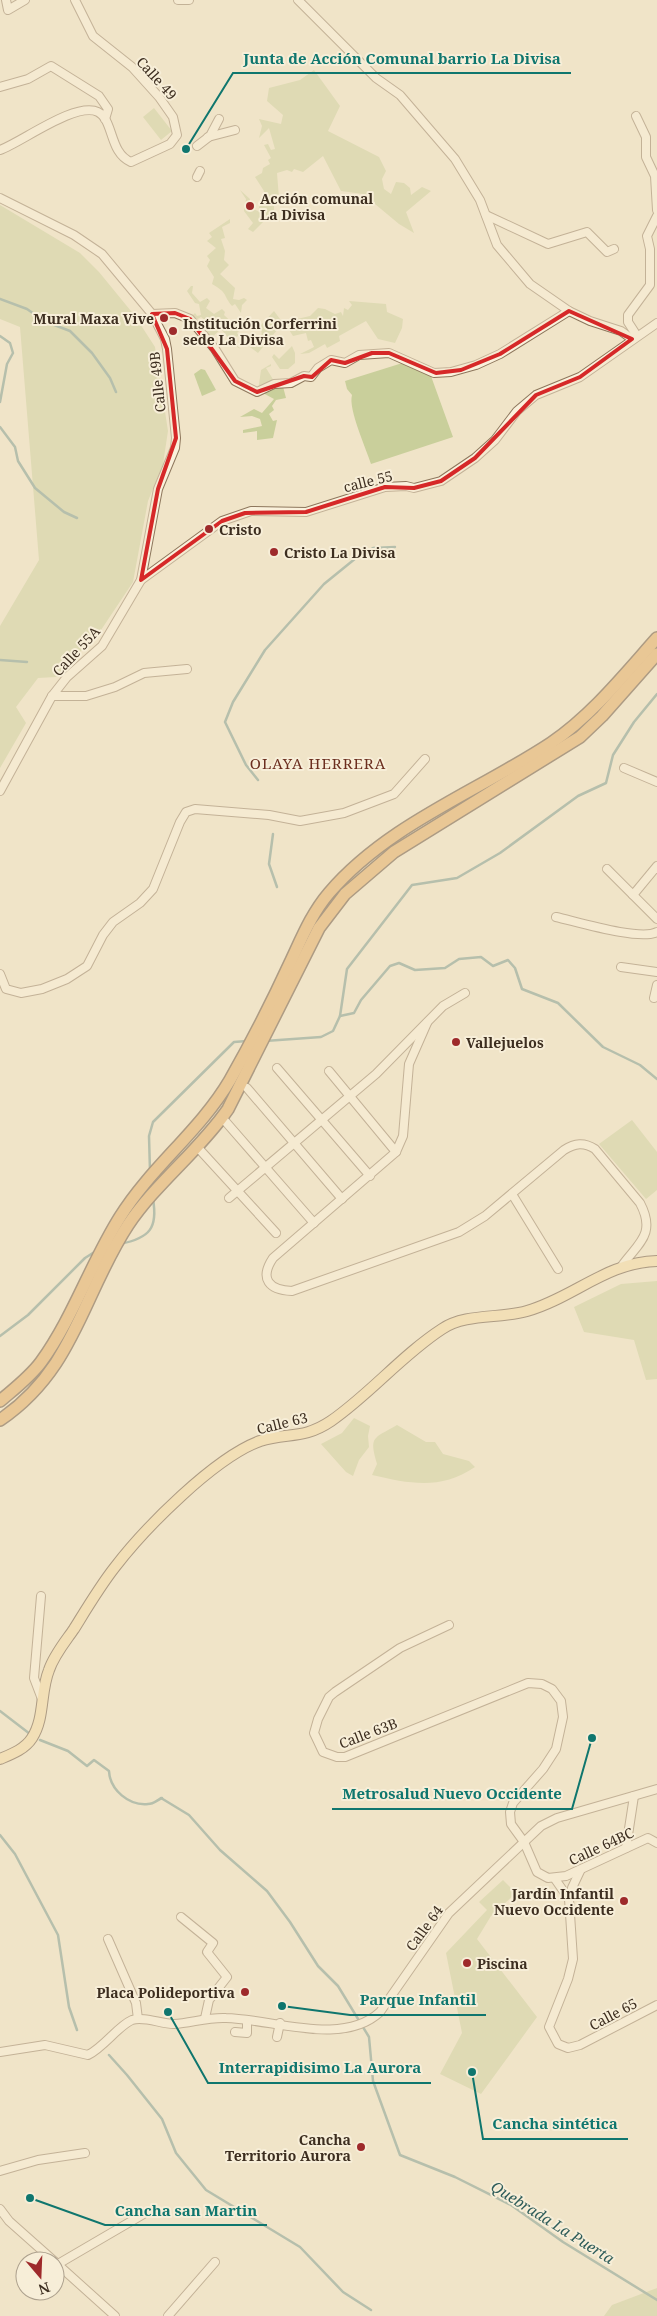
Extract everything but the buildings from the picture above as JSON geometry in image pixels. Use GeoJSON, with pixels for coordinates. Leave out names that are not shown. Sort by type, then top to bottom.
{"type":"FeatureCollection","features":[{"type":"Feature","properties":{"kind":"highway"},"geometry":{"type":"LineString","coordinates":[[0,1401],[39,1364],[129,1223],[228,1109],[243,1082],[275,1003],[316,911],[355,866],[395,836],[561,736],[584,717],[657,638]]}},
{"type":"Feature","properties":{"kind":"highway"},"geometry":{"type":"LineString","coordinates":[[275,1003],[326,916],[360,879],[394,852],[580,737],[602,716],[657,654]]}},
{"type":"Feature","properties":{"kind":"highway"},"geometry":{"type":"LineString","coordinates":[[0,1420],[32,1395],[52,1372],[96,1274]]}},
{"type":"Feature","properties":{"kind":"main road","name":"Calle 63"},"geometry":{"type":"LineString","coordinates":[[0,1759],[30,1742],[38,1724],[46,1676],[53,1660],[114,1569],[172,1506],[237,1453],[261,1441],[304,1434],[324,1425],[428,1340],[451,1324],[528,1311],[621,1266],[657,1261]]}},
{"type":"Feature","properties":{"kind":"street"},"geometry":{"type":"LineString","coordinates":[[6,0],[8,10],[25,0]]}},
{"type":"Feature","properties":{"kind":"street","name":"Calle 49"},"geometry":{"type":"LineString","coordinates":[[0,150],[74,113],[88,110],[97,112],[104,119],[115,146],[131,162],[170,144],[178,132],[171,113],[150,86],[132,67],[94,36],[75,0]]}},
{"type":"Feature","properties":{"kind":"street"},"geometry":{"type":"LineString","coordinates":[[178,0],[189,0]]}},
{"type":"Feature","properties":{"kind":"street"},"geometry":{"type":"LineString","coordinates":[[298,0],[376,78],[400,95],[456,159],[470,180],[497,245],[518,272],[543,295],[569,311],[590,322],[635,337]]}},
{"type":"Feature","properties":{"kind":"street"},"geometry":{"type":"LineString","coordinates":[[0,87],[28,78],[51,66],[99,96],[108,109],[104,119]]}},
{"type":"Feature","properties":{"kind":"street"},"geometry":{"type":"LineString","coordinates":[[636,116],[646,137],[646,157],[654,176],[657,210]]}},
{"type":"Feature","properties":{"kind":"street"},"geometry":{"type":"LineString","coordinates":[[208,138],[220,120]]}},
{"type":"Feature","properties":{"kind":"street"},"geometry":{"type":"LineString","coordinates":[[196,146],[208,138],[235,130]]}},
{"type":"Feature","properties":{"kind":"street","name":"Calle 49B"},"geometry":{"type":"LineString","coordinates":[[0,198],[74,235],[102,254],[152,314],[165,339],[176,438],[175,448],[158,489],[141,580]]}},
{"type":"Feature","properties":{"kind":"street"},"geometry":{"type":"LineString","coordinates":[[486,215],[548,244],[587,232],[607,252],[614,249]]}},
{"type":"Feature","properties":{"kind":"street"},"geometry":{"type":"LineString","coordinates":[[635,337],[628,322],[628,315],[650,285],[650,248],[647,236],[657,216]]}},
{"type":"Feature","properties":{"kind":"street"},"geometry":{"type":"LineString","coordinates":[[152,314],[176,313],[187,317],[215,349],[235,381],[254,392],[260,392],[274,384],[291,383],[304,376],[311,377],[318,368],[331,360],[344,363],[359,355],[372,353],[389,353],[434,373],[461,370],[500,354],[569,311]]}},
{"type":"Feature","properties":{"kind":"street","name":"calle 55"},"geometry":{"type":"LineString","coordinates":[[141,580],[222,521],[251,511],[306,512],[385,487],[406,486],[414,488],[441,481],[475,458],[495,440],[518,411],[536,395],[580,377],[657,323]]}},
{"type":"Feature","properties":{"kind":"street","name":"Calle 55A"},"geometry":{"type":"LineString","coordinates":[[0,791],[52,696],[68,676],[102,646],[141,580]]}},
{"type":"Feature","properties":{"kind":"street"},"geometry":{"type":"LineString","coordinates":[[52,696],[86,696],[115,687],[144,673],[187,669]]}},
{"type":"Feature","properties":{"kind":"street"},"geometry":{"type":"LineString","coordinates":[[0,974],[6,989],[21,993],[42,989],[67,979],[87,966],[103,935],[113,922],[140,903],[153,889],[180,822],[186,812],[195,809],[269,815],[300,821],[344,813],[394,794],[425,759]]}},
{"type":"Feature","properties":{"kind":"street"},"geometry":{"type":"LineString","coordinates":[[624,768],[657,782]]}},
{"type":"Feature","properties":{"kind":"street"},"geometry":{"type":"LineString","coordinates":[[633,895],[657,866]]}},
{"type":"Feature","properties":{"kind":"street"},"geometry":{"type":"LineString","coordinates":[[607,869],[657,919]]}},
{"type":"Feature","properties":{"kind":"street"},"geometry":{"type":"LineString","coordinates":[[556,917],[641,935],[648,936],[657,932]]}},
{"type":"Feature","properties":{"kind":"street"},"geometry":{"type":"LineString","coordinates":[[621,967],[657,972]]}},
{"type":"Feature","properties":{"kind":"street"},"geometry":{"type":"LineString","coordinates":[[654,998],[657,985]]}},
{"type":"Feature","properties":{"kind":"street"},"geometry":{"type":"LineString","coordinates":[[229,1198],[321,1118],[376,1074],[443,1006],[465,992]]}},
{"type":"Feature","properties":{"kind":"street"},"geometry":{"type":"LineString","coordinates":[[427,1023],[409,1064],[403,1139],[396,1152],[274,1258],[267,1267],[266,1277],[270,1284],[280,1290],[292,1291],[459,1232],[486,1216],[569,1147],[581,1144],[595,1149],[640,1203],[647,1219],[645,1240],[621,1266]]}},
{"type":"Feature","properties":{"kind":"street"},"geometry":{"type":"LineString","coordinates":[[278,1068],[370,1176]]}},
{"type":"Feature","properties":{"kind":"street"},"geometry":{"type":"LineString","coordinates":[[329,1071],[396,1152]]}},
{"type":"Feature","properties":{"kind":"street"},"geometry":{"type":"LineString","coordinates":[[247,1088],[342,1199]]}},
{"type":"Feature","properties":{"kind":"street"},"geometry":{"type":"LineString","coordinates":[[225,1120],[314,1223]]}},
{"type":"Feature","properties":{"kind":"street"},"geometry":{"type":"LineString","coordinates":[[200,1150],[276,1233]]}},
{"type":"Feature","properties":{"kind":"street"},"geometry":{"type":"LineString","coordinates":[[512,1194],[558,1269]]}},
{"type":"Feature","properties":{"kind":"street"},"geometry":{"type":"LineString","coordinates":[[41,1596],[34,1678],[42,1700]]}},
{"type":"Feature","properties":{"kind":"street","name":"Calle 63B"},"geometry":{"type":"LineString","coordinates":[[449,1625],[400,1648],[329,1698],[314,1733],[323,1752],[337,1757],[345,1756],[528,1683],[542,1684],[552,1689],[561,1701],[563,1717],[556,1749],[543,1769],[513,1804],[510,1812],[511,1824],[524,1842]]}},
{"type":"Feature","properties":{"kind":"street","name":"Calle 64"},"geometry":{"type":"LineString","coordinates":[[138,2019],[176,2024],[205,2018],[248,2020],[320,2029],[348,2030],[372,2020],[380,2012],[449,1913],[541,1826],[557,1818],[657,1789]]}},
{"type":"Feature","properties":{"kind":"street"},"geometry":{"type":"LineString","coordinates":[[626,1848],[634,1796]]}},
{"type":"Feature","properties":{"kind":"street","name":"Calle 64BC"},"geometry":{"type":"LineString","coordinates":[[555,1879],[580,1871],[648,1838],[657,1843]]}},
{"type":"Feature","properties":{"kind":"street"},"geometry":{"type":"LineString","coordinates":[[524,1842],[537,1872],[555,1879],[569,1900]]}},
{"type":"Feature","properties":{"kind":"street"},"geometry":{"type":"LineString","coordinates":[[569,1900],[580,1871]]}},
{"type":"Feature","properties":{"kind":"street","name":"Calle 65"},"geometry":{"type":"LineString","coordinates":[[569,1900],[572,1959],[563,1997],[552,2017],[549,2027],[558,2044],[568,2048],[580,2045],[657,2005]]}},
{"type":"Feature","properties":{"kind":"street"},"geometry":{"type":"LineString","coordinates":[[181,1917],[213,1943],[207,1952],[227,1977],[209,2000],[205,2018]]}},
{"type":"Feature","properties":{"kind":"street"},"geometry":{"type":"LineString","coordinates":[[0,2052],[45,2045],[88,2055],[97,2050],[131,2021],[138,2019],[134,1995],[108,1939]]}},
{"type":"Feature","properties":{"kind":"street"},"geometry":{"type":"LineString","coordinates":[[235,2032],[247,2033],[248,2020]]}},
{"type":"Feature","properties":{"kind":"street"},"geometry":{"type":"LineString","coordinates":[[277,2037],[280,2024]]}},
{"type":"Feature","properties":{"kind":"street"},"geometry":{"type":"LineString","coordinates":[[0,2172],[38,2160],[85,2153]]}},
{"type":"Feature","properties":{"kind":"street"},"geometry":{"type":"LineString","coordinates":[[0,2208],[9,2220],[44,2251]]}},
{"type":"Feature","properties":{"kind":"street"},"geometry":{"type":"LineString","coordinates":[[65,2257],[147,2212]]}},
{"type":"Feature","properties":{"kind":"street"},"geometry":{"type":"LineString","coordinates":[[168,2316],[215,2262]]}},
{"type":"Feature","properties":{"kind":"street"},"geometry":{"type":"LineString","coordinates":[[65,2270],[115,2316]]}},
{"type":"Feature","properties":{"kind":"highlighted area"},"geometry":{"type":"Polygon","coordinates":[[[569,311],[632,339],[580,377],[536,395],[475,458],[441,481],[414,488],[385,487],[306,512],[245,513],[222,521],[141,580],[158,489],[176,438],[167,349],[152,314],[175,313],[190,319],[235,381],[257,392],[304,376],[312,377],[331,360],[345,363],[372,353],[389,353],[436,373],[461,370],[500,354],[569,311]]]}},
{"type":"Feature","properties":{"kind":"green space"},"geometry":{"type":"Polygon","coordinates":[[[314,70],[340,106],[328,131],[379,157],[386,171],[382,179],[384,189],[391,194],[396,182],[404,183],[410,188],[411,195],[422,187],[431,191],[406,212],[414,233],[399,224],[363,194],[341,191],[323,156],[303,172],[294,169],[292,172],[287,170],[277,173],[279,198],[274,202],[274,216],[265,220],[253,232],[248,229],[253,223],[244,211],[246,199],[240,190],[250,199],[248,207],[258,211],[264,191],[255,177],[262,173],[263,168],[270,164],[268,160],[271,158],[264,145],[268,144],[271,150],[275,149],[269,128],[259,138],[262,126],[259,119],[281,124],[283,115],[267,101],[269,88],[300,80],[314,70]]]}},
{"type":"Feature","properties":{"kind":"green space"},"geometry":{"type":"Polygon","coordinates":[[[154,108],[172,131],[161,140],[143,117],[154,108]]]}},
{"type":"Feature","properties":{"kind":"green space"},"geometry":{"type":"Polygon","coordinates":[[[0,205],[80,253],[99,272],[135,316],[155,347],[168,431],[163,464],[148,501],[133,582],[101,630],[56,677],[38,678],[16,707],[26,723],[0,768],[0,626],[39,560],[20,327],[0,319],[0,205]]]}},
{"type":"Feature","properties":{"kind":"green space"},"geometry":{"type":"Polygon","coordinates":[[[230,219],[230,223],[222,227],[225,238],[221,239],[225,251],[224,260],[229,265],[220,274],[235,288],[233,299],[239,300],[244,298],[247,300],[242,305],[241,313],[235,304],[232,306],[223,292],[212,284],[214,277],[207,266],[210,260],[207,256],[216,248],[207,241],[212,237],[209,233],[230,219]]]}},
{"type":"Feature","properties":{"kind":"green space"},"geometry":{"type":"Polygon","coordinates":[[[193,286],[192,293],[200,302],[207,298],[210,301],[206,308],[214,314],[222,309],[225,312],[224,315],[240,330],[237,333],[239,336],[243,336],[247,340],[237,336],[233,342],[241,349],[235,346],[221,329],[211,338],[201,327],[207,322],[201,317],[196,320],[193,315],[195,313],[197,316],[201,315],[199,304],[195,303],[187,291],[193,286]]]}},
{"type":"Feature","properties":{"kind":"green space"},"geometry":{"type":"Polygon","coordinates":[[[349,301],[386,304],[387,312],[403,319],[402,328],[395,343],[378,339],[366,321],[339,336],[340,341],[327,348],[325,344],[309,353],[300,354],[314,347],[311,340],[308,341],[306,333],[293,336],[284,322],[310,316],[318,308],[335,314],[341,312],[343,316],[344,308],[348,310],[352,305],[349,301]]]}},
{"type":"Feature","properties":{"kind":"green space"},"geometry":{"type":"Polygon","coordinates":[[[274,311],[283,323],[258,353],[247,345],[251,339],[259,344],[262,340],[261,325],[274,311]]]}},
{"type":"Feature","properties":{"kind":"green space"},"geometry":{"type":"Polygon","coordinates":[[[292,346],[295,353],[295,363],[288,369],[280,369],[272,357],[274,354],[279,359],[292,346]]]}},
{"type":"Feature","properties":{"kind":"green space"},"geometry":{"type":"Polygon","coordinates":[[[412,360],[427,365],[453,437],[371,464],[355,419],[351,401],[352,395],[347,389],[345,381],[412,360]]]}},
{"type":"Feature","properties":{"kind":"green space"},"geometry":{"type":"Polygon","coordinates":[[[271,364],[271,366],[266,368],[274,381],[258,391],[261,370],[271,364]]]}},
{"type":"Feature","properties":{"kind":"green space"},"geometry":{"type":"Polygon","coordinates":[[[201,369],[205,370],[216,390],[202,396],[194,374],[201,369]]]}},
{"type":"Feature","properties":{"kind":"green space"},"geometry":{"type":"Polygon","coordinates":[[[282,383],[286,398],[276,400],[272,406],[274,410],[269,414],[273,421],[277,420],[273,438],[257,440],[257,431],[243,433],[243,430],[262,426],[260,419],[252,416],[240,417],[254,409],[262,413],[274,399],[263,393],[282,383]]]}},
{"type":"Feature","properties":{"kind":"green space"},"geometry":{"type":"Polygon","coordinates":[[[632,1120],[657,1152],[657,1190],[646,1199],[599,1144],[632,1120]]]}},
{"type":"Feature","properties":{"kind":"green space"},"geometry":{"type":"Polygon","coordinates":[[[657,1281],[657,1379],[646,1380],[634,1340],[584,1332],[574,1307],[621,1284],[657,1281]]]}},
{"type":"Feature","properties":{"kind":"green space"},"geometry":{"type":"Polygon","coordinates":[[[354,1418],[370,1426],[368,1436],[369,1447],[359,1460],[353,1476],[346,1472],[321,1444],[342,1433],[354,1418]]]}},
{"type":"Feature","properties":{"kind":"green space"},"geometry":{"type":"Polygon","coordinates":[[[397,1425],[426,1442],[435,1442],[443,1454],[469,1461],[475,1467],[450,1479],[438,1482],[400,1481],[372,1475],[377,1464],[373,1448],[375,1439],[397,1425]]]}},
{"type":"Feature","properties":{"kind":"green space"},"geometry":{"type":"Polygon","coordinates":[[[503,1880],[516,1893],[491,1916],[477,1939],[537,2017],[481,2094],[440,2074],[462,2033],[446,1953],[487,1910],[479,1902],[503,1880]]]}},
{"type":"Feature","properties":{"kind":"green space"},"geometry":{"type":"Polygon","coordinates":[[[657,2288],[657,2316],[604,2316],[612,2305],[657,2288]]]}},
{"type":"Feature","properties":{"kind":"waterway"},"geometry":{"type":"LineString","coordinates":[[0,299],[27,309],[44,321],[70,331],[92,353],[110,378],[116,392]]}},
{"type":"Feature","properties":{"kind":"waterway"},"geometry":{"type":"LineString","coordinates":[[0,336],[10,343],[13,353],[7,364],[0,402]]}},
{"type":"Feature","properties":{"kind":"waterway"},"geometry":{"type":"LineString","coordinates":[[0,427],[15,447],[18,461],[35,488],[64,512],[77,518]]}},
{"type":"Feature","properties":{"kind":"waterway"},"geometry":{"type":"LineString","coordinates":[[258,780],[246,765],[225,722],[233,702],[265,650],[324,584],[356,558],[373,548],[395,547]]}},
{"type":"Feature","properties":{"kind":"waterway"},"geometry":{"type":"LineString","coordinates":[[0,660],[27,662]]}},
{"type":"Feature","properties":{"kind":"waterway"},"geometry":{"type":"LineString","coordinates":[[265,1041],[321,1037],[333,1031],[340,1016],[347,969],[412,885],[457,878],[500,853],[578,796],[606,783],[613,755],[634,722],[657,694]]}},
{"type":"Feature","properties":{"kind":"waterway"},"geometry":{"type":"LineString","coordinates":[[273,834],[269,864],[277,887]]}},
{"type":"Feature","properties":{"kind":"waterway"},"geometry":{"type":"LineString","coordinates":[[340,1016],[354,1013],[361,1000],[390,966],[399,963],[415,970],[445,968],[459,959],[481,957],[493,966],[508,960],[515,968],[522,989],[558,1003],[603,1047],[640,1065],[657,1079]]}},
{"type":"Feature","properties":{"kind":"waterway"},"geometry":{"type":"LineString","coordinates":[[150,1171],[149,1136],[153,1122],[234,1042],[247,1041]]}},
{"type":"Feature","properties":{"kind":"waterway"},"geometry":{"type":"LineString","coordinates":[[120,1244],[139,1239],[150,1230],[154,1217],[153,1199]]}},
{"type":"Feature","properties":{"kind":"waterway"},"geometry":{"type":"LineString","coordinates":[[0,1336],[28,1315],[85,1258],[96,1251]]}},
{"type":"Feature","properties":{"kind":"waterway","name":"Quebrada La Puerta"},"geometry":{"type":"LineString","coordinates":[[0,1711],[30,1734]]}},
{"type":"Feature","properties":{"kind":"waterway","name":"Quebrada La Puerta"},"geometry":{"type":"LineString","coordinates":[[40,1740],[68,1751],[87,1766],[94,1760],[109,1771],[110,1778],[117,1790],[134,1802],[148,1804],[162,1798]]}},
{"type":"Feature","properties":{"kind":"waterway","name":"Quebrada La Puerta"},"geometry":{"type":"LineString","coordinates":[[161,1798],[189,1815],[220,1850],[267,1891],[290,1922],[318,1966],[338,1986],[369,2037],[373,2081],[400,2155],[455,2177],[511,2205],[563,2242],[657,2300]]}},
{"type":"Feature","properties":{"kind":"waterway"},"geometry":{"type":"LineString","coordinates":[[0,1835],[15,1854],[58,1935],[69,2007],[77,2030]]}},
{"type":"Feature","properties":{"kind":"waterway"},"geometry":{"type":"LineString","coordinates":[[109,2055],[162,2119],[176,2153],[206,2190],[300,2247],[343,2292],[371,2310]]}},
{"type":"Feature","properties":{"kind":"place","name":"Junta de Acción Comunal barrio La Divisa"},"geometry":{"type":"Point","coordinates":[186,149]}},
{"type":"Feature","properties":{"kind":"place","name":"Acción comunal La Divisa"},"geometry":{"type":"Point","coordinates":[250,206]}},
{"type":"Feature","properties":{"kind":"place","name":"Mural Maxa Vive"},"geometry":{"type":"Point","coordinates":[164,318]}},
{"type":"Feature","properties":{"kind":"place","name":"Institución Corferrini sede La Divisa"},"geometry":{"type":"Point","coordinates":[173,331]}},
{"type":"Feature","properties":{"kind":"place","name":"Cristo"},"geometry":{"type":"Point","coordinates":[209,529]}},
{"type":"Feature","properties":{"kind":"place","name":"Cristo La Divisa"},"geometry":{"type":"Point","coordinates":[274,552]}},
{"type":"Feature","properties":{"kind":"place","name":"Vallejuelos"},"geometry":{"type":"Point","coordinates":[456,1042]}},
{"type":"Feature","properties":{"kind":"place","name":"Metrosalud Nuevo Occidente"},"geometry":{"type":"Point","coordinates":[592,1738]}},
{"type":"Feature","properties":{"kind":"place","name":"Jardín Infantil Nuevo Occidente"},"geometry":{"type":"Point","coordinates":[624,1901]}},
{"type":"Feature","properties":{"kind":"place","name":"Piscina"},"geometry":{"type":"Point","coordinates":[467,1963]}},
{"type":"Feature","properties":{"kind":"place","name":"Placa Polideportiva"},"geometry":{"type":"Point","coordinates":[245,1992]}},
{"type":"Feature","properties":{"kind":"place","name":"Parque Infantil"},"geometry":{"type":"Point","coordinates":[282,2006]}},
{"type":"Feature","properties":{"kind":"place","name":"Interrapidisimo La Aurora"},"geometry":{"type":"Point","coordinates":[168,2012]}},
{"type":"Feature","properties":{"kind":"place","name":"Cancha sintética"},"geometry":{"type":"Point","coordinates":[472,2072]}},
{"type":"Feature","properties":{"kind":"place","name":"Cancha Territorio Aurora"},"geometry":{"type":"Point","coordinates":[361,2147]}},
{"type":"Feature","properties":{"kind":"place","name":"Cancha san Martin"},"geometry":{"type":"Point","coordinates":[30,2198]}},
{"type":"Feature","properties":{"kind":"district","name":"OLAYA HERRERA"},"geometry":{"type":"Point","coordinates":[318,763]}}]}
